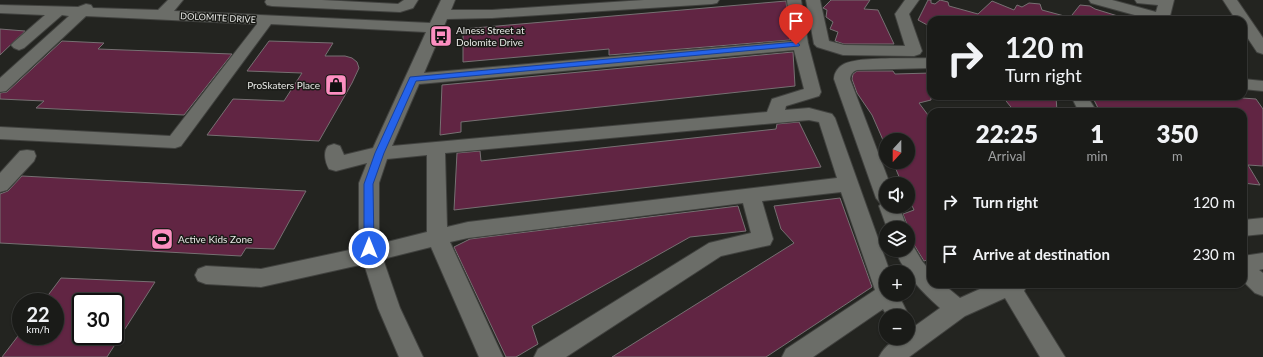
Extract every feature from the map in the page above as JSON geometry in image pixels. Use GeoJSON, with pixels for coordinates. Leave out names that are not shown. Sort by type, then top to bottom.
{"type":"FeatureCollection","features":[{"type":"Feature","properties":{"kind":"street"},"geometry":{"type":"LineString","coordinates":[[4,9],[22,0]]}},
{"type":"Feature","properties":{"kind":"street"},"geometry":{"type":"LineString","coordinates":[[0,87],[94,0]]}},
{"type":"Feature","properties":{"kind":"street"},"geometry":{"type":"LineString","coordinates":[[161,15],[176,0]]}},
{"type":"Feature","properties":{"kind":"street"},"geometry":{"type":"LineString","coordinates":[[0,133],[174,142],[262,20],[273,1],[400,8],[408,5],[411,0]]}},
{"type":"Feature","properties":{"kind":"street"},"geometry":{"type":"LineString","coordinates":[[492,14],[497,0]]}},
{"type":"Feature","properties":{"kind":"street","name":"DOLOMITE DRIVE"},"geometry":{"type":"LineString","coordinates":[[4,9],[262,20],[442,14],[492,14],[552,5],[712,0]]}},
{"type":"Feature","properties":{"kind":"street"},"geometry":{"type":"LineString","coordinates":[[775,117],[778,103],[813,92],[800,43],[794,0]]}},
{"type":"Feature","properties":{"kind":"street"},"geometry":{"type":"LineString","coordinates":[[813,0],[822,44],[843,50],[927,52]]}},
{"type":"Feature","properties":{"kind":"street"},"geometry":{"type":"LineString","coordinates":[[912,0],[902,14],[914,51]]}},
{"type":"Feature","properties":{"kind":"street"},"geometry":{"type":"LineString","coordinates":[[1096,0],[1153,16]]}},
{"type":"Feature","properties":{"kind":"street"},"geometry":{"type":"LineString","coordinates":[[1142,0],[1167,1],[1164,16]]}},
{"type":"Feature","properties":{"kind":"street"},"geometry":{"type":"LineString","coordinates":[[1230,0],[1241,16]]}},
{"type":"Feature","properties":{"kind":"street"},"geometry":{"type":"LineString","coordinates":[[19,45],[58,11]]}},
{"type":"Feature","properties":{"kind":"street"},"geometry":{"type":"LineString","coordinates":[[411,357],[389,308],[369,248],[369,184],[380,153],[442,14]]}},
{"type":"Feature","properties":{"kind":"street"},"geometry":{"type":"LineString","coordinates":[[1247,26],[1261,47]]}},
{"type":"Feature","properties":{"kind":"street"},"geometry":{"type":"LineString","coordinates":[[1247,42],[1261,47]]}},
{"type":"Feature","properties":{"kind":"street"},"geometry":{"type":"LineString","coordinates":[[413,78],[575,65],[800,43]]}},
{"type":"Feature","properties":{"kind":"street"},"geometry":{"type":"LineString","coordinates":[[879,179],[842,79],[842,74],[848,66],[856,64],[927,63]]}},
{"type":"Feature","properties":{"kind":"street"},"geometry":{"type":"LineString","coordinates":[[1247,84],[1263,86]]}},
{"type":"Feature","properties":{"kind":"street"},"geometry":{"type":"LineString","coordinates":[[334,150],[336,164],[380,153],[809,114],[826,118],[879,271]]}},
{"type":"Feature","properties":{"kind":"street"},"geometry":{"type":"LineString","coordinates":[[436,148],[437,238],[492,357]]}},
{"type":"Feature","properties":{"kind":"street"},"geometry":{"type":"LineString","coordinates":[[0,174],[22,156],[0,185]]}},
{"type":"Feature","properties":{"kind":"street"},"geometry":{"type":"LineString","coordinates":[[206,275],[261,278],[371,254],[468,230],[848,184]]}},
{"type":"Feature","properties":{"kind":"street"},"geometry":{"type":"LineString","coordinates":[[546,357],[716,249],[763,239],[750,196]]}},
{"type":"Feature","properties":{"kind":"street"},"geometry":{"type":"LineString","coordinates":[[1247,228],[1263,226]]}},
{"type":"Feature","properties":{"kind":"street"},"geometry":{"type":"LineString","coordinates":[[908,257],[919,273],[927,281]]}},
{"type":"Feature","properties":{"kind":"street"},"geometry":{"type":"LineString","coordinates":[[1247,264],[1263,261]]}},
{"type":"Feature","properties":{"kind":"street"},"geometry":{"type":"LineString","coordinates":[[1247,272],[1263,287]]}},
{"type":"Feature","properties":{"kind":"street"},"geometry":{"type":"LineString","coordinates":[[934,288],[956,309]]}},
{"type":"Feature","properties":{"kind":"street"},"geometry":{"type":"LineString","coordinates":[[915,335],[956,309],[1006,288]]}},
{"type":"Feature","properties":{"kind":"street"},"geometry":{"type":"LineString","coordinates":[[1015,288],[1053,357]]}},
{"type":"Feature","properties":{"kind":"street"},"geometry":{"type":"LineString","coordinates":[[794,357],[879,299]]}},
{"type":"Feature","properties":{"kind":"street"},"geometry":{"type":"LineString","coordinates":[[891,357],[903,345]]}},
{"type":"Feature","properties":{"kind":"building"},"geometry":{"type":"Polygon","coordinates":[[[831,0],[870,0],[864,9],[878,10],[894,44],[844,44],[835,41],[838,32],[830,29],[833,22],[826,17],[827,10],[823,8],[831,0]]]}},
{"type":"Feature","properties":{"kind":"building"},"geometry":{"type":"Polygon","coordinates":[[[928,0],[931,0],[931,3],[935,4],[940,0],[948,2],[949,6],[978,14],[992,1],[1014,10],[1017,5],[1022,7],[1029,3],[1040,4],[1042,10],[1064,16],[927,16],[927,25],[918,20],[928,0]]]}},
{"type":"Feature","properties":{"kind":"building"},"geometry":{"type":"Polygon","coordinates":[[[786,1],[790,40],[609,55],[609,49],[463,62],[463,29],[786,1]]]}},
{"type":"Feature","properties":{"kind":"building"},"geometry":{"type":"Polygon","coordinates":[[[1080,5],[1090,6],[1118,16],[1071,16],[1080,5]]]}},
{"type":"Feature","properties":{"kind":"building"},"geometry":{"type":"Polygon","coordinates":[[[0,29],[25,31],[0,55],[0,29]]]}},
{"type":"Feature","properties":{"kind":"building"},"geometry":{"type":"Polygon","coordinates":[[[62,41],[104,43],[98,49],[232,54],[184,115],[36,108],[44,101],[0,99],[0,93],[7,92],[62,41]]]}},
{"type":"Feature","properties":{"kind":"building"},"geometry":{"type":"Polygon","coordinates":[[[269,41],[333,43],[325,56],[345,56],[352,58],[357,62],[359,68],[352,83],[319,141],[207,135],[233,99],[284,101],[302,73],[247,71],[269,41]]]}},
{"type":"Feature","properties":{"kind":"building"},"geometry":{"type":"Polygon","coordinates":[[[793,52],[795,86],[461,122],[461,132],[440,135],[442,85],[793,52]]]}},
{"type":"Feature","properties":{"kind":"building"},"geometry":{"type":"Polygon","coordinates":[[[857,71],[893,71],[895,74],[927,73],[927,100],[931,100],[919,103],[927,114],[927,260],[924,261],[915,246],[915,221],[906,221],[903,214],[915,213],[915,177],[899,177],[896,169],[915,169],[915,133],[880,133],[872,115],[857,93],[852,79],[853,74],[857,71]]]}},
{"type":"Feature","properties":{"kind":"building"},"geometry":{"type":"Polygon","coordinates":[[[1256,99],[1263,109],[1263,166],[1248,165],[1260,185],[1247,183],[1247,108],[1098,108],[1094,100],[1256,99]]]}},
{"type":"Feature","properties":{"kind":"building"},"geometry":{"type":"Polygon","coordinates":[[[1005,100],[1056,100],[1057,108],[1012,108],[1005,100]]]}},
{"type":"Feature","properties":{"kind":"building"},"geometry":{"type":"Polygon","coordinates":[[[799,122],[821,167],[454,210],[457,153],[480,151],[481,161],[776,129],[777,124],[799,122]]]}},
{"type":"Feature","properties":{"kind":"building"},"geometry":{"type":"Polygon","coordinates":[[[22,176],[306,191],[274,249],[246,248],[241,256],[0,243],[0,194],[8,191],[22,176]]]}},
{"type":"Feature","properties":{"kind":"building"},"geometry":{"type":"Polygon","coordinates":[[[840,198],[872,287],[766,357],[612,357],[794,243],[781,229],[774,206],[840,198]]]}},
{"type":"Feature","properties":{"kind":"building"},"geometry":{"type":"Polygon","coordinates":[[[738,206],[746,231],[690,237],[532,326],[538,344],[516,357],[506,357],[454,247],[470,239],[738,206]]]}},
{"type":"Feature","properties":{"kind":"building"},"geometry":{"type":"Polygon","coordinates":[[[61,278],[155,282],[124,330],[124,293],[72,293],[72,345],[115,345],[107,357],[2,357],[12,344],[64,345],[64,293],[50,293],[61,278]]]}},
{"type":"Feature","properties":{"kind":"place","name":"Alness Street at Dolomite Drive"},"geometry":{"type":"Point","coordinates":[441,36]}},
{"type":"Feature","properties":{"kind":"place","name":"ProSkaters Place"},"geometry":{"type":"Point","coordinates":[336,85]}},
{"type":"Feature","properties":{"kind":"place","name":"Active Kids Zone"},"geometry":{"type":"Point","coordinates":[162,239]}},
{"type":"Feature","properties":{"kind":"route"},"geometry":{"type":"LineString","coordinates":[[369,248],[369,184],[380,153],[413,78],[796,45]]}}]}
